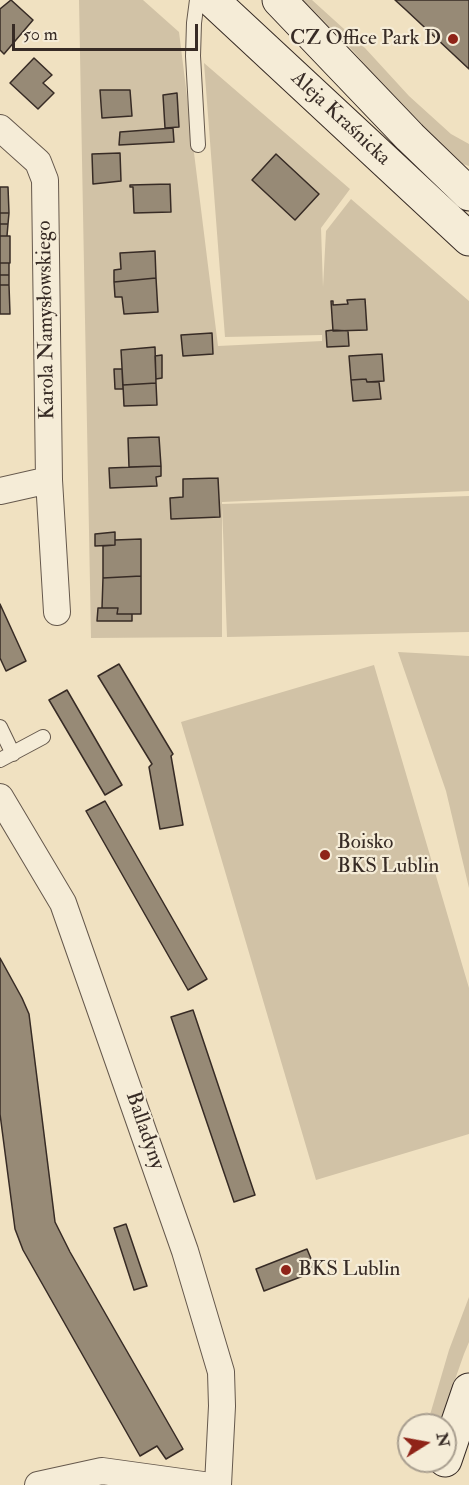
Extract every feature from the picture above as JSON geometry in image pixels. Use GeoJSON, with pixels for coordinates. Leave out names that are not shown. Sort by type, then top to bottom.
{"type":"FeatureCollection","features":[{"type":"Feature","properties":{"kind":"main road","name":"Aleja Kraśnicka"},"geometry":{"type":"LineString","coordinates":[[212,0],[469,239]]}},
{"type":"Feature","properties":{"kind":"main road","name":"Aleja Kraśnicka"},"geometry":{"type":"LineString","coordinates":[[279,0],[410,137],[464,184]]}},
{"type":"Feature","properties":{"kind":"main road"},"geometry":{"type":"LineString","coordinates":[[457,1425],[469,1390]]}},
{"type":"Feature","properties":{"kind":"street","name":"Karola Namysłowskiego"},"geometry":{"type":"LineString","coordinates":[[0,128],[38,162],[45,180],[49,480],[57,612]]}},
{"type":"Feature","properties":{"kind":"street"},"geometry":{"type":"LineString","coordinates":[[0,491],[49,480]]}},
{"type":"Feature","properties":{"kind":"street","name":"Balladyny"},"geometry":{"type":"LineString","coordinates":[[0,797],[63,903],[185,1251],[220,1372],[222,1406],[218,1485]]}},
{"type":"Feature","properties":{"kind":"street"},"geometry":{"type":"LineString","coordinates":[[38,1485],[102,1471],[203,1485]]}},
{"type":"Feature","properties":{"kind":"lane"},"geometry":{"type":"LineString","coordinates":[[197,0],[193,56],[198,145]]}},
{"type":"Feature","properties":{"kind":"lane"},"geometry":{"type":"LineString","coordinates":[[0,727],[13,754]]}},
{"type":"Feature","properties":{"kind":"lane"},"geometry":{"type":"LineString","coordinates":[[0,760],[43,737]]}},
{"type":"Feature","properties":{"kind":"shaded area"},"geometry":{"type":"Polygon","coordinates":[[[79,0],[143,0],[179,32],[218,346],[322,341],[322,335],[225,337],[204,63],[350,189],[321,228],[323,287],[326,231],[351,199],[469,301],[469,491],[222,502],[222,504],[469,496],[469,632],[227,637],[222,505],[222,637],[91,638],[79,0]]]}},
{"type":"Feature","properties":{"kind":"shaded area"},"geometry":{"type":"Polygon","coordinates":[[[303,0],[312,0],[365,48],[409,96],[451,134],[469,144],[469,166],[459,163],[405,111],[354,52],[303,0]]]}},
{"type":"Feature","properties":{"kind":"shaded area"},"geometry":{"type":"Polygon","coordinates":[[[398,652],[469,656],[469,888],[446,791],[398,652]]]}},
{"type":"Feature","properties":{"kind":"shaded area","name":"Boisko BKS Lublin"},"geometry":{"type":"Polygon","coordinates":[[[374,665],[469,988],[469,1134],[316,1180],[181,722],[374,665]]]}},
{"type":"Feature","properties":{"kind":"shaded area"},"geometry":{"type":"Polygon","coordinates":[[[469,1297],[469,1342],[443,1413],[431,1413],[449,1350],[469,1297]]]}},
{"type":"Feature","properties":{"kind":"building"},"geometry":{"type":"Polygon","coordinates":[[[11,0],[33,20],[4,54],[0,50],[0,9],[11,0]]]}},
{"type":"Feature","properties":{"kind":"building","name":"CZ Office Park D"},"geometry":{"type":"Polygon","coordinates":[[[395,0],[469,0],[469,69],[406,10],[395,0]]]}},
{"type":"Feature","properties":{"kind":"building"},"geometry":{"type":"Polygon","coordinates":[[[34,58],[52,75],[43,83],[54,93],[38,109],[10,83],[34,58]]]}},
{"type":"Feature","properties":{"kind":"building"},"geometry":{"type":"Polygon","coordinates":[[[100,90],[130,90],[132,116],[102,118],[100,90]]]}},
{"type":"Feature","properties":{"kind":"building"},"geometry":{"type":"Polygon","coordinates":[[[177,93],[179,127],[165,128],[163,95],[177,93]]]}},
{"type":"Feature","properties":{"kind":"building"},"geometry":{"type":"Polygon","coordinates":[[[173,128],[174,142],[119,145],[120,132],[173,128]]]}},
{"type":"Feature","properties":{"kind":"building"},"geometry":{"type":"Polygon","coordinates":[[[120,153],[121,181],[93,184],[92,154],[120,153]]]}},
{"type":"Feature","properties":{"kind":"building"},"geometry":{"type":"Polygon","coordinates":[[[276,154],[319,194],[295,220],[252,180],[276,154]]]}},
{"type":"Feature","properties":{"kind":"building"},"geometry":{"type":"Polygon","coordinates":[[[170,184],[171,212],[134,213],[133,187],[130,185],[170,184]]]}},
{"type":"Feature","properties":{"kind":"building"},"geometry":{"type":"Polygon","coordinates":[[[0,187],[8,187],[9,213],[0,213],[0,187]]]}},
{"type":"Feature","properties":{"kind":"building"},"geometry":{"type":"Polygon","coordinates":[[[0,213],[9,213],[8,224],[0,224],[0,213]]]}},
{"type":"Feature","properties":{"kind":"building"},"geometry":{"type":"Polygon","coordinates":[[[0,224],[8,224],[7,236],[0,236],[0,224]]]}},
{"type":"Feature","properties":{"kind":"building"},"geometry":{"type":"Polygon","coordinates":[[[0,236],[10,236],[10,263],[0,263],[0,236]]]}},
{"type":"Feature","properties":{"kind":"building"},"geometry":{"type":"Polygon","coordinates":[[[155,251],[156,278],[114,282],[114,270],[121,269],[120,253],[155,251]]]}},
{"type":"Feature","properties":{"kind":"building"},"geometry":{"type":"Polygon","coordinates":[[[0,263],[9,263],[9,275],[0,275],[0,263]]]}},
{"type":"Feature","properties":{"kind":"building"},"geometry":{"type":"Polygon","coordinates":[[[0,275],[9,275],[9,285],[0,285],[0,275]]]}},
{"type":"Feature","properties":{"kind":"building"},"geometry":{"type":"Polygon","coordinates":[[[156,278],[158,312],[124,314],[122,297],[115,297],[114,282],[156,278]]]}},
{"type":"Feature","properties":{"kind":"building"},"geometry":{"type":"Polygon","coordinates":[[[0,285],[9,285],[10,314],[0,314],[0,285]]]}},
{"type":"Feature","properties":{"kind":"building"},"geometry":{"type":"Polygon","coordinates":[[[365,299],[367,330],[333,331],[331,301],[333,305],[348,304],[347,300],[365,299]]]}},
{"type":"Feature","properties":{"kind":"building"},"geometry":{"type":"Polygon","coordinates":[[[326,331],[348,331],[349,346],[327,347],[326,331]]]}},
{"type":"Feature","properties":{"kind":"building"},"geometry":{"type":"Polygon","coordinates":[[[212,333],[213,354],[183,356],[181,335],[212,333]]]}},
{"type":"Feature","properties":{"kind":"building"},"geometry":{"type":"Polygon","coordinates":[[[155,347],[156,383],[123,385],[121,350],[155,347]]]}},
{"type":"Feature","properties":{"kind":"building"},"geometry":{"type":"Polygon","coordinates":[[[382,354],[384,381],[351,380],[349,356],[382,354]]]}},
{"type":"Feature","properties":{"kind":"building"},"geometry":{"type":"Polygon","coordinates":[[[162,355],[162,378],[156,379],[155,356],[162,355]]]}},
{"type":"Feature","properties":{"kind":"building"},"geometry":{"type":"Polygon","coordinates":[[[114,369],[122,369],[123,389],[115,389],[114,369]]]}},
{"type":"Feature","properties":{"kind":"building"},"geometry":{"type":"Polygon","coordinates":[[[366,379],[367,382],[379,382],[381,399],[353,401],[351,380],[366,379]]]}},
{"type":"Feature","properties":{"kind":"building"},"geometry":{"type":"Polygon","coordinates":[[[156,383],[157,405],[124,406],[123,385],[156,383]]]}},
{"type":"Feature","properties":{"kind":"building"},"geometry":{"type":"Polygon","coordinates":[[[159,437],[161,466],[129,467],[128,438],[159,437]]]}},
{"type":"Feature","properties":{"kind":"building"},"geometry":{"type":"Polygon","coordinates":[[[161,466],[161,476],[156,477],[157,486],[110,488],[109,468],[161,466]]]}},
{"type":"Feature","properties":{"kind":"building"},"geometry":{"type":"Polygon","coordinates":[[[218,478],[220,517],[171,519],[170,498],[183,497],[183,479],[218,478]]]}},
{"type":"Feature","properties":{"kind":"building"},"geometry":{"type":"Polygon","coordinates":[[[115,532],[115,545],[95,546],[95,534],[115,532]]]}},
{"type":"Feature","properties":{"kind":"building"},"geometry":{"type":"Polygon","coordinates":[[[141,539],[141,576],[103,578],[103,546],[115,545],[115,540],[141,539]]]}},
{"type":"Feature","properties":{"kind":"building"},"geometry":{"type":"Polygon","coordinates":[[[141,576],[141,614],[117,614],[118,608],[102,608],[103,578],[141,576]]]}},
{"type":"Feature","properties":{"kind":"building"},"geometry":{"type":"Polygon","coordinates":[[[0,604],[26,661],[6,671],[0,658],[0,604]]]}},
{"type":"Feature","properties":{"kind":"building"},"geometry":{"type":"Polygon","coordinates":[[[98,608],[118,608],[117,614],[132,614],[132,621],[97,621],[98,608]]]}},
{"type":"Feature","properties":{"kind":"building"},"geometry":{"type":"Polygon","coordinates":[[[119,664],[173,754],[171,756],[183,825],[160,829],[149,767],[152,764],[98,676],[119,664]]]}},
{"type":"Feature","properties":{"kind":"building"},"geometry":{"type":"Polygon","coordinates":[[[67,690],[122,785],[105,795],[49,700],[67,690]]]}},
{"type":"Feature","properties":{"kind":"building"},"geometry":{"type":"Polygon","coordinates":[[[105,801],[207,979],[188,990],[86,811],[105,801]]]}},
{"type":"Feature","properties":{"kind":"building"},"geometry":{"type":"Polygon","coordinates":[[[0,958],[29,1014],[55,1222],[183,1449],[166,1459],[157,1446],[140,1456],[23,1250],[15,1229],[0,1114],[0,958]]]}},
{"type":"Feature","properties":{"kind":"building"},"geometry":{"type":"Polygon","coordinates":[[[193,1010],[255,1195],[234,1202],[171,1017],[193,1010]]]}},
{"type":"Feature","properties":{"kind":"building"},"geometry":{"type":"Polygon","coordinates":[[[126,1224],[147,1286],[134,1290],[114,1228],[126,1224]]]}},
{"type":"Feature","properties":{"kind":"building","name":"BKS Lublin"},"geometry":{"type":"Polygon","coordinates":[[[307,1249],[316,1271],[264,1291],[256,1269],[307,1249]]]}},
{"type":"Feature","properties":{"kind":"place","name":"CZ Office Park D"},"geometry":{"type":"Point","coordinates":[453,39]}},
{"type":"Feature","properties":{"kind":"place","name":"Boisko BKS Lublin"},"geometry":{"type":"Point","coordinates":[325,855]}},
{"type":"Feature","properties":{"kind":"place","name":"BKS Lublin"},"geometry":{"type":"Point","coordinates":[286,1270]}}]}
